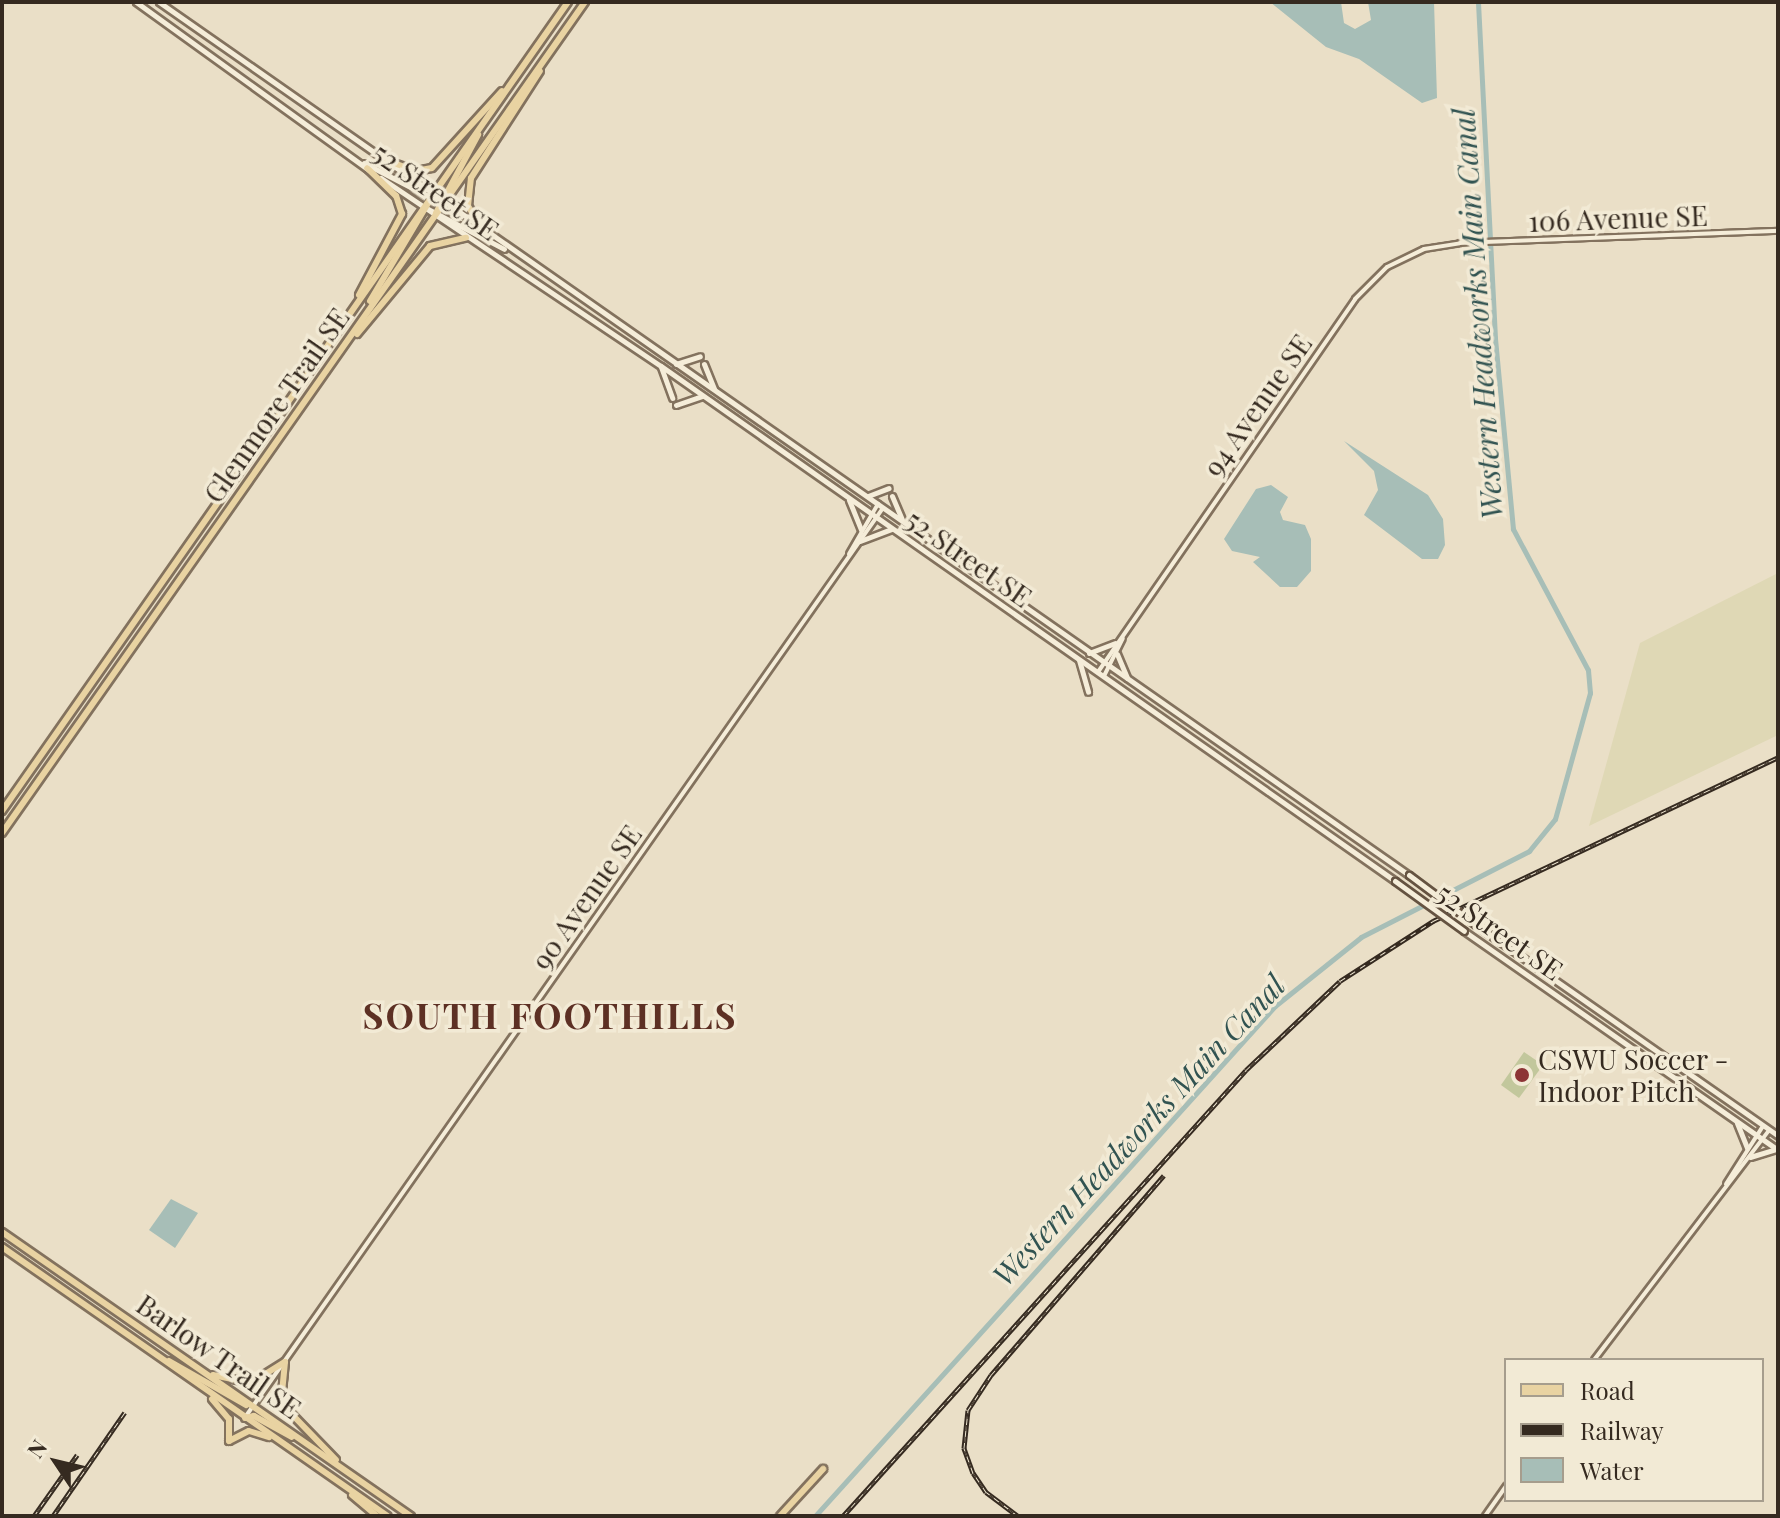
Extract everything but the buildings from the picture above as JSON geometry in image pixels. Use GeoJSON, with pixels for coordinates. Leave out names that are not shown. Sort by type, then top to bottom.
{"type":"FeatureCollection","features":[{"type":"Feature","properties":{"kind":"main road","name":"52 Street SE"},"geometry":{"type":"LineString","coordinates":[[136,2],[367,168],[483,230],[1778,1136]]}},
{"type":"Feature","properties":{"kind":"main road","name":"52 Street SE"},"geometry":{"type":"LineString","coordinates":[[159,2],[380,158],[466,238],[661,366],[847,495],[1778,1150]]}},
{"type":"Feature","properties":{"kind":"main road","name":"Glenmore Trail SE"},"geometry":{"type":"LineString","coordinates":[[2,833],[355,331],[480,129],[568,2]]}},
{"type":"Feature","properties":{"kind":"main road","name":"Glenmore Trail SE"},"geometry":{"type":"LineString","coordinates":[[2,811],[336,334],[585,2]]}},
{"type":"Feature","properties":{"kind":"main road"},"geometry":{"type":"LineString","coordinates":[[483,230],[468,206],[471,178],[543,62]]}},
{"type":"Feature","properties":{"kind":"main road"},"geometry":{"type":"LineString","coordinates":[[380,158],[416,171],[444,161],[513,81]]}},
{"type":"Feature","properties":{"kind":"main road"},"geometry":{"type":"LineString","coordinates":[[356,160],[513,252]]}},
{"type":"Feature","properties":{"kind":"main road"},"geometry":{"type":"LineString","coordinates":[[336,334],[402,214],[396,196],[367,168]]}},
{"type":"Feature","properties":{"kind":"main road"},"geometry":{"type":"LineString","coordinates":[[334,361],[421,254],[437,241],[466,238]]}},
{"type":"Feature","properties":{"kind":"main road"},"geometry":{"type":"LineString","coordinates":[[675,364],[700,356]]}},
{"type":"Feature","properties":{"kind":"main road"},"geometry":{"type":"LineString","coordinates":[[704,364],[717,394]]}},
{"type":"Feature","properties":{"kind":"main road"},"geometry":{"type":"LineString","coordinates":[[661,366],[672,398]]}},
{"type":"Feature","properties":{"kind":"main road"},"geometry":{"type":"LineString","coordinates":[[676,405],[703,396]]}},
{"type":"Feature","properties":{"kind":"main road"},"geometry":{"type":"LineString","coordinates":[[867,497],[889,488]]}},
{"type":"Feature","properties":{"kind":"main road"},"geometry":{"type":"LineString","coordinates":[[847,495],[861,530]]}},
{"type":"Feature","properties":{"kind":"main road"},"geometry":{"type":"LineString","coordinates":[[892,496],[905,523]]}},
{"type":"Feature","properties":{"kind":"main road"},"geometry":{"type":"LineString","coordinates":[[860,541],[893,529]]}},
{"type":"Feature","properties":{"kind":"main road"},"geometry":{"type":"LineString","coordinates":[[1088,653],[1115,643]]}},
{"type":"Feature","properties":{"kind":"main road"},"geometry":{"type":"LineString","coordinates":[[1117,654],[1129,682]]}},
{"type":"Feature","properties":{"kind":"main road"},"geometry":{"type":"LineString","coordinates":[[1079,659],[1088,692]]}},
{"type":"Feature","properties":{"kind":"main road"},"geometry":{"type":"LineString","coordinates":[[1734,1119],[1747,1148]]}},
{"type":"Feature","properties":{"kind":"main road"},"geometry":{"type":"LineString","coordinates":[[1750,1157],[1778,1150]]}},
{"type":"Feature","properties":{"kind":"main road","name":"Barlow Trail SE"},"geometry":{"type":"LineString","coordinates":[[2,1232],[411,1516]]}},
{"type":"Feature","properties":{"kind":"main road","name":"Barlow Trail SE"},"geometry":{"type":"LineString","coordinates":[[2,1247],[388,1516]]}},
{"type":"Feature","properties":{"kind":"main road"},"geometry":{"type":"LineString","coordinates":[[148,1350],[253,1407]]}},
{"type":"Feature","properties":{"kind":"main road"},"geometry":{"type":"LineString","coordinates":[[180,1356],[243,1385],[285,1362]]}},
{"type":"Feature","properties":{"kind":"main road"},"geometry":{"type":"LineString","coordinates":[[285,1362],[278,1390],[287,1415],[356,1478]]}},
{"type":"Feature","properties":{"kind":"main road"},"geometry":{"type":"LineString","coordinates":[[197,1384],[226,1413],[229,1441],[249,1431],[282,1442]]}},
{"type":"Feature","properties":{"kind":"main road"},"geometry":{"type":"LineString","coordinates":[[245,1418],[254,1416],[307,1443]]}},
{"type":"Feature","properties":{"kind":"main road"},"geometry":{"type":"LineString","coordinates":[[780,1516],[823,1469]]}},
{"type":"Feature","properties":{"kind":"main road"},"geometry":{"type":"LineString","coordinates":[[328,1474],[377,1516]]}},
{"type":"Feature","properties":{"kind":"street","name":"106 Avenue SE"},"geometry":{"type":"LineString","coordinates":[[1460,243],[1778,231]]}},
{"type":"Feature","properties":{"kind":"street","name":"94 Avenue SE"},"geometry":{"type":"LineString","coordinates":[[1104,676],[1115,643],[1123,636],[1355,299],[1407,256],[1460,243]]}},
{"type":"Feature","properties":{"kind":"street","name":"90 Avenue SE"},"geometry":{"type":"LineString","coordinates":[[245,1418],[860,541],[881,506]]}},
{"type":"Feature","properties":{"kind":"street","name":"90 Avenue SE"},"geometry":{"type":"LineString","coordinates":[[849,556],[861,530],[874,516]]}},
{"type":"Feature","properties":{"kind":"street","name":"94 Avenue SE"},"geometry":{"type":"LineString","coordinates":[[1098,672],[1117,654],[1123,636]]}},
{"type":"Feature","properties":{"kind":"street"},"geometry":{"type":"LineString","coordinates":[[1596,1358],[1750,1157],[1766,1128]]}},
{"type":"Feature","properties":{"kind":"street"},"geometry":{"type":"LineString","coordinates":[[1724,1190],[1747,1148],[1760,1137]]}},
{"type":"Feature","properties":{"kind":"street"},"geometry":{"type":"LineString","coordinates":[[1485,1516],[1504,1489]]}},
{"type":"Feature","properties":{"kind":"shaded area"},"geometry":{"type":"Polygon","coordinates":[[[1778,573],[1778,735],[1589,826],[1640,643],[1778,573]]]}},
{"type":"Feature","properties":{"kind":"green space","name":"CSWU Soccer - Indoor Pitch"},"geometry":{"type":"Polygon","coordinates":[[[1524,1052],[1543,1065],[1519,1098],[1501,1085],[1524,1052]]]}},
{"type":"Feature","properties":{"kind":"water"},"geometry":{"type":"Polygon","coordinates":[[[1270,2],[1341,2],[1344,23],[1355,29],[1371,20],[1368,2],[1434,2],[1437,98],[1422,103],[1359,59],[1326,47],[1270,2]]]}},
{"type":"Feature","properties":{"kind":"water"},"geometry":{"type":"Polygon","coordinates":[[[1344,441],[1428,495],[1443,519],[1445,545],[1438,559],[1422,559],[1364,515],[1378,490],[1374,471],[1344,441]]]}},
{"type":"Feature","properties":{"kind":"water"},"geometry":{"type":"Polygon","coordinates":[[[1271,485],[1288,497],[1280,512],[1283,520],[1305,525],[1311,539],[1311,571],[1297,587],[1280,587],[1253,562],[1260,557],[1232,551],[1224,539],[1256,489],[1271,485]]]}},
{"type":"Feature","properties":{"kind":"water"},"geometry":{"type":"Polygon","coordinates":[[[171,1199],[198,1213],[175,1248],[149,1230],[171,1199]]]}},
{"type":"Feature","properties":{"kind":"waterway","name":"Western Headworks Main Canal"},"geometry":{"type":"LineString","coordinates":[[815,1516],[1275,1006],[1361,937],[1529,851],[1555,819],[1590,693],[1588,670],[1513,529],[1495,338],[1478,2]]}},
{"type":"Feature","properties":{"kind":"railway"},"geometry":{"type":"LineString","coordinates":[[843,1516],[1246,1070],[1340,981],[1433,921],[1778,757]]}},
{"type":"Feature","properties":{"kind":"railway"},"geometry":{"type":"LineString","coordinates":[[1018,1516],[986,1492],[973,1473],[964,1448],[968,1410],[991,1375],[1164,1175]]}},
{"type":"Feature","properties":{"kind":"railway"},"geometry":{"type":"LineString","coordinates":[[53,1516],[125,1412]]}},
{"type":"Feature","properties":{"kind":"railway"},"geometry":{"type":"LineString","coordinates":[[34,1516],[77,1455]]}},
{"type":"Feature","properties":{"kind":"place","name":"CSWU Soccer - Indoor Pitch"},"geometry":{"type":"Point","coordinates":[1522,1075]}},
{"type":"Feature","properties":{"kind":"district","name":"SOUTH FOOTHILLS"},"geometry":{"type":"Point","coordinates":[550,1015]}}]}
